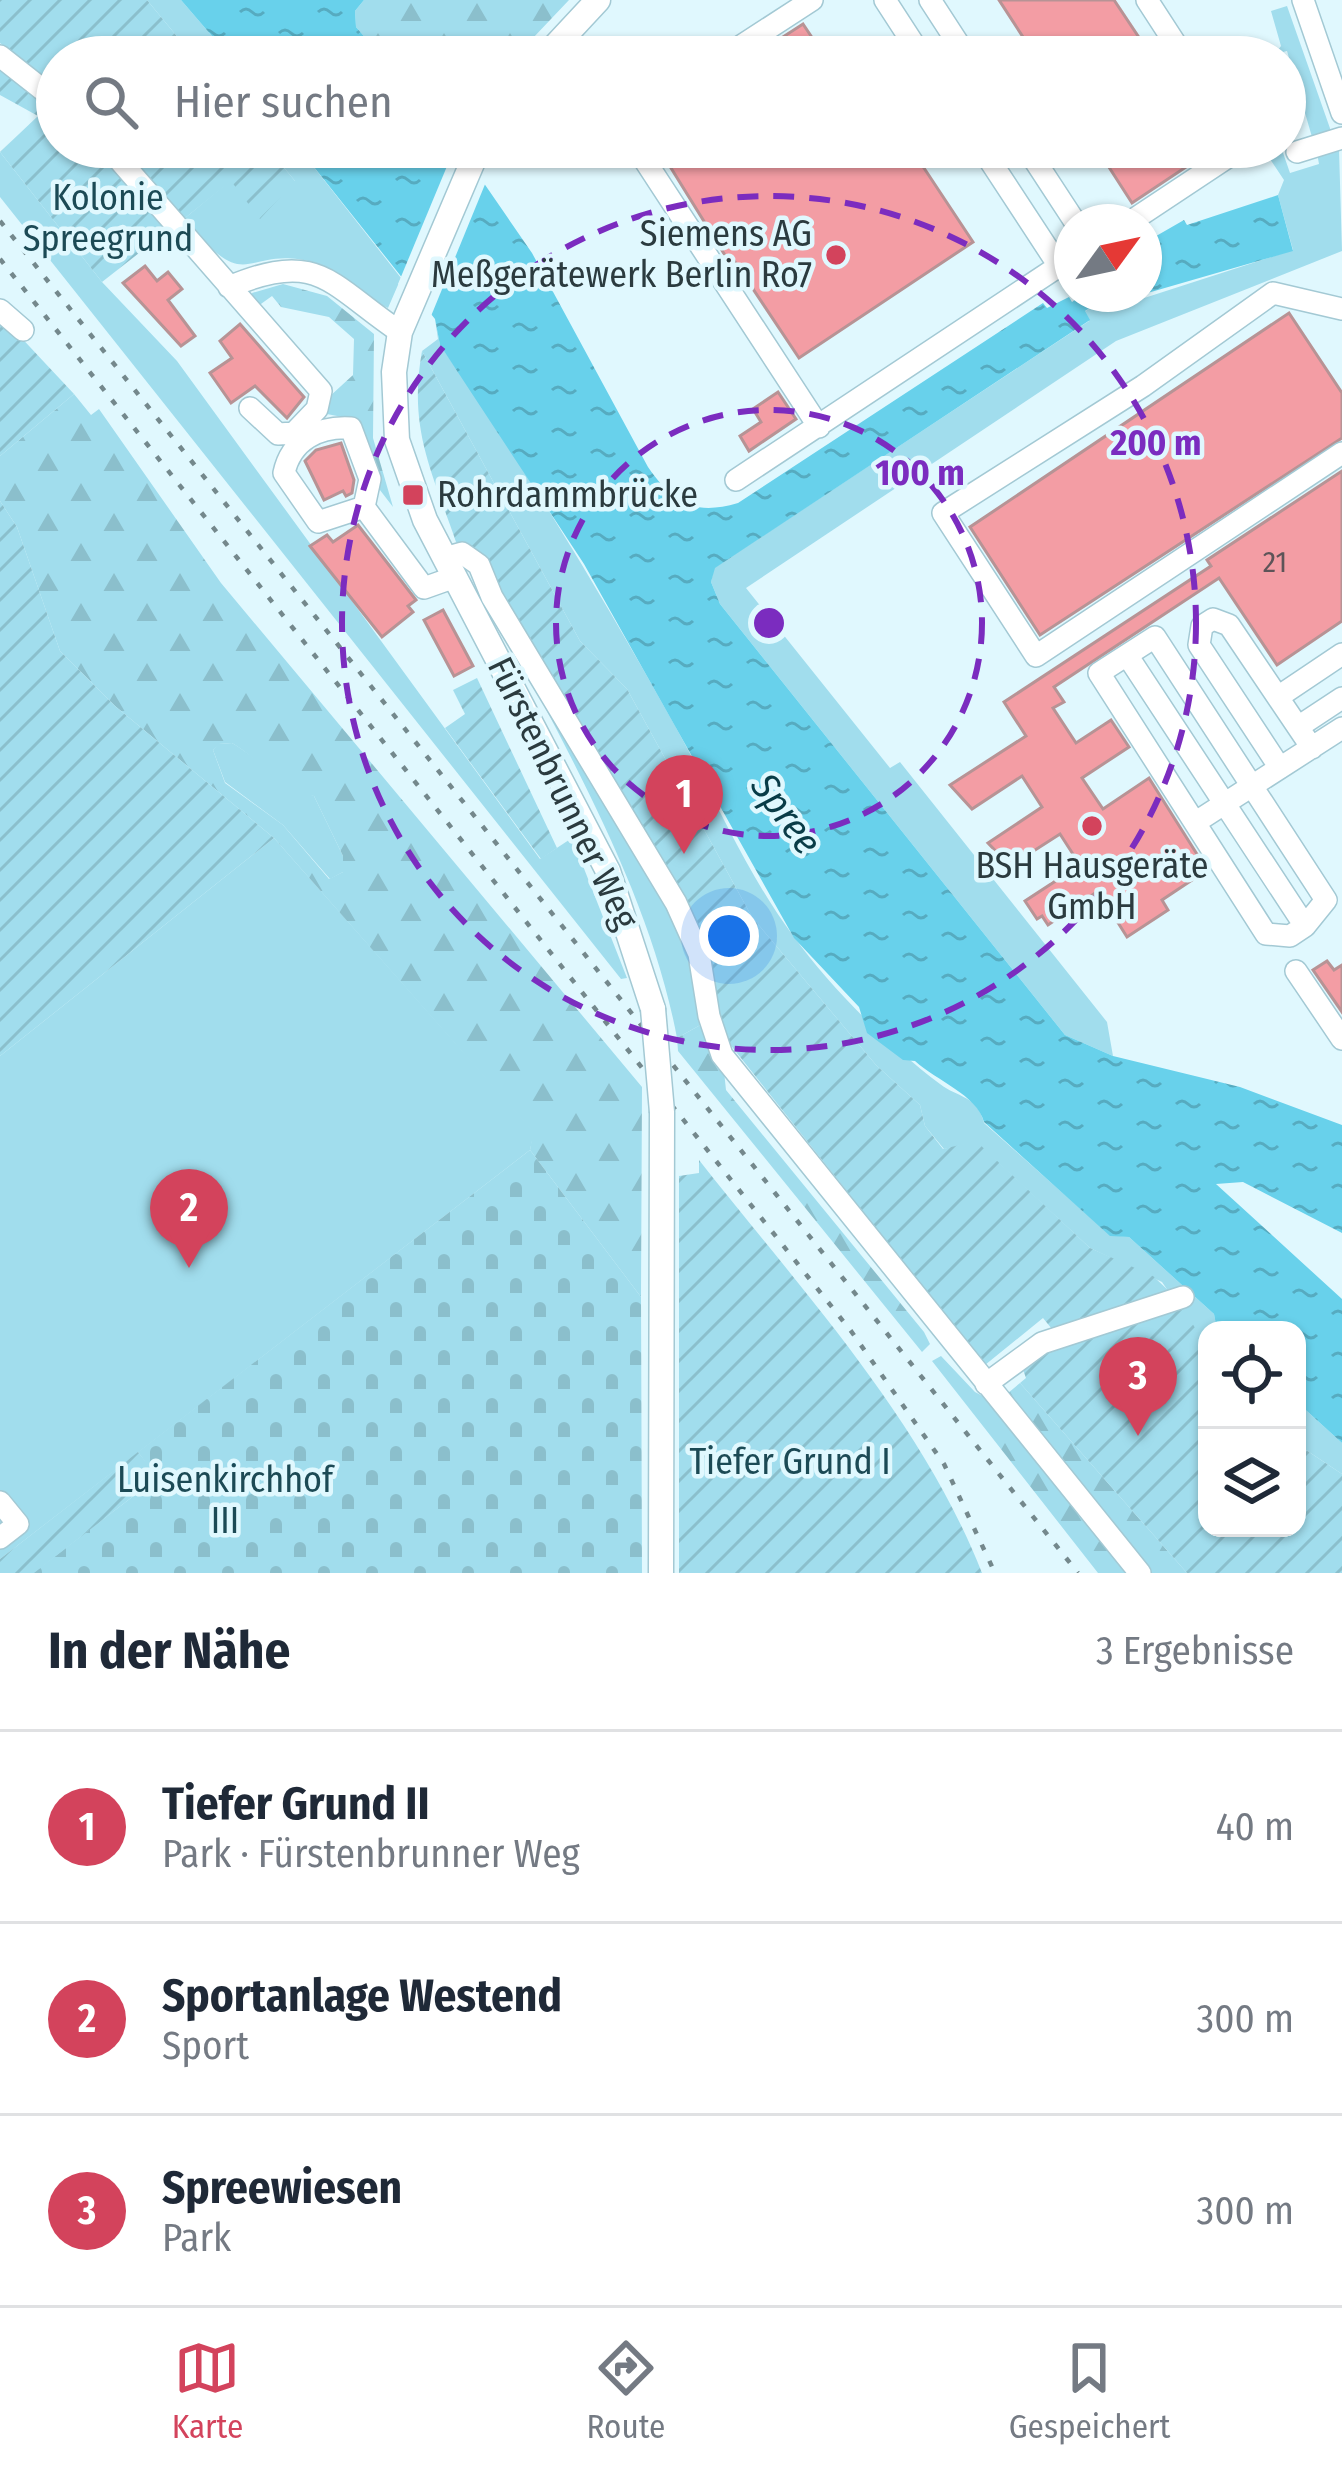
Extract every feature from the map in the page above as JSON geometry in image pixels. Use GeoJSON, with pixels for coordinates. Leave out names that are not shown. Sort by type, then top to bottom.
{"type":"FeatureCollection","features":[{"type":"Feature","properties":{"kind":"main road"},"geometry":{"type":"LineString","coordinates":[[565,36],[598,0]]}},
{"type":"Feature","properties":{"kind":"main road"},"geometry":{"type":"LineString","coordinates":[[402,326],[470,168]]}},
{"type":"Feature","properties":{"kind":"main road","name":"Fürstenbrunner Weg"},"geometry":{"type":"LineString","coordinates":[[402,326],[394,372],[397,440],[406,478],[608,871],[653,1009],[662,1112],[661,1573]]}},
{"type":"Feature","properties":{"kind":"street"},"geometry":{"type":"LineString","coordinates":[[756,36],[812,0]]}},
{"type":"Feature","properties":{"kind":"street"},"geometry":{"type":"LineString","coordinates":[[884,0],[908,36]]}},
{"type":"Feature","properties":{"kind":"street"},"geometry":{"type":"LineString","coordinates":[[930,0],[953,36]]}},
{"type":"Feature","properties":{"kind":"street"},"geometry":{"type":"LineString","coordinates":[[1147,0],[1170,36]]}},
{"type":"Feature","properties":{"kind":"street"},"geometry":{"type":"LineString","coordinates":[[1303,0],[1342,113]]}},
{"type":"Feature","properties":{"kind":"street"},"geometry":{"type":"LineString","coordinates":[[0,56],[36,84]]}},
{"type":"Feature","properties":{"kind":"street"},"geometry":{"type":"LineString","coordinates":[[1306,149],[1342,138]]}},
{"type":"Feature","properties":{"kind":"street"},"geometry":{"type":"LineString","coordinates":[[126,168],[321,391],[316,409],[293,433],[278,434],[250,408]]}},
{"type":"Feature","properties":{"kind":"street"},"geometry":{"type":"LineString","coordinates":[[650,168],[819,427]]}},
{"type":"Feature","properties":{"kind":"street"},"geometry":{"type":"LineString","coordinates":[[736,480],[1060,266],[995,168]]}},
{"type":"Feature","properties":{"kind":"street"},"geometry":{"type":"LineString","coordinates":[[1040,168],[1063,204]]}},
{"type":"Feature","properties":{"kind":"street"},"geometry":{"type":"LineString","coordinates":[[1157,204],[1211,168]]}},
{"type":"Feature","properties":{"kind":"street"},"geometry":{"type":"LineString","coordinates":[[229,286],[261,273],[308,270],[402,326]]}},
{"type":"Feature","properties":{"kind":"street"},"geometry":{"type":"LineString","coordinates":[[1342,309],[1273,292],[1143,386],[943,513],[1036,656],[1342,453]]}},
{"type":"Feature","properties":{"kind":"street"},"geometry":{"type":"LineString","coordinates":[[0,310],[23,329]]}},
{"type":"Feature","properties":{"kind":"street"},"geometry":{"type":"LineString","coordinates":[[364,507],[318,521],[284,473],[287,458],[307,437],[328,426],[351,428],[370,479],[364,507],[424,588],[462,553],[479,565],[492,597],[676,903],[699,954],[709,1016],[722,1054],[1140,1573]]}},
{"type":"Feature","properties":{"kind":"street"},"geometry":{"type":"LineString","coordinates":[[1280,768],[1199,645],[1202,626],[1214,619],[1229,625],[1312,748]]}},
{"type":"Feature","properties":{"kind":"street"},"geometry":{"type":"LineString","coordinates":[[1155,637],[1326,900],[1290,936],[1266,934],[1099,673],[1127,655],[1155,637]]}},
{"type":"Feature","properties":{"kind":"street"},"geometry":{"type":"LineString","coordinates":[[1278,697],[1342,654]]}},
{"type":"Feature","properties":{"kind":"street"},"geometry":{"type":"LineString","coordinates":[[1127,655],[1305,926]]}},
{"type":"Feature","properties":{"kind":"street"},"geometry":{"type":"LineString","coordinates":[[1298,727],[1342,698]]}},
{"type":"Feature","properties":{"kind":"street"},"geometry":{"type":"LineString","coordinates":[[1196,822],[1342,728]]}},
{"type":"Feature","properties":{"kind":"street"},"geometry":{"type":"LineString","coordinates":[[1296,971],[1342,1040]]}},
{"type":"Feature","properties":{"kind":"street"},"geometry":{"type":"LineString","coordinates":[[986,1384],[1042,1343],[1183,1297]]}},
{"type":"Feature","properties":{"kind":"street"},"geometry":{"type":"LineString","coordinates":[[0,1502],[18,1524],[0,1538]]}},
{"type":"Feature","properties":{"kind":"green space","name":"Kolonie Spreegrund"},"geometry":{"type":"Polygon","coordinates":[[[0,0],[147,0],[177,36],[36,36],[36,72],[0,43],[0,0]]]}},
{"type":"Feature","properties":{"kind":"green space"},"geometry":{"type":"Polygon","coordinates":[[[147,0],[181,0],[212,36],[177,36],[147,0]]]}},
{"type":"Feature","properties":{"kind":"green space"},"geometry":{"type":"Polygon","coordinates":[[[364,0],[569,0],[535,36],[364,36],[356,27],[355,11],[364,0]]]}},
{"type":"Feature","properties":{"kind":"green space"},"geometry":{"type":"Polygon","coordinates":[[[1287,6],[1298,36],[1278,36],[1271,11],[1287,6]]]}},
{"type":"Feature","properties":{"kind":"green space"},"geometry":{"type":"Polygon","coordinates":[[[1306,60],[1332,134],[1312,137],[1306,116],[1306,60]]]}},
{"type":"Feature","properties":{"kind":"green space","name":"Kolonie Spreegrund"},"geometry":{"type":"Polygon","coordinates":[[[0,64],[36,94],[36,115],[0,95],[0,64]]]}},
{"type":"Feature","properties":{"kind":"green space","name":"Kolonie Spreegrund"},"geometry":{"type":"Polygon","coordinates":[[[36,118],[36,168],[118,168],[171,228],[102,282],[0,152],[36,118]]]}},
{"type":"Feature","properties":{"kind":"green space"},"geometry":{"type":"Polygon","coordinates":[[[1339,149],[1342,251],[1116,341],[746,588],[890,768],[900,762],[1107,1022],[1113,1056],[1065,1035],[720,604],[711,582],[714,568],[1089,321],[1084,312],[1162,312],[1162,292],[1293,250],[1278,195],[1284,180],[1276,168],[1288,168],[1290,173],[1319,164],[1317,153],[1339,149]]]}},
{"type":"Feature","properties":{"kind":"green space"},"geometry":{"type":"Polygon","coordinates":[[[0,152],[102,282],[177,361],[540,859],[572,838],[627,978],[621,979],[0,197],[0,152]]]}},
{"type":"Feature","properties":{"kind":"green space"},"geometry":{"type":"Polygon","coordinates":[[[141,168],[284,168],[295,181],[260,219],[231,181],[185,218],[141,168]]]}},
{"type":"Feature","properties":{"kind":"green space"},"geometry":{"type":"Polygon","coordinates":[[[284,168],[315,168],[401,278],[388,308],[316,263],[292,258],[236,264],[206,243],[185,218],[231,180],[295,181],[284,168]]]}},
{"type":"Feature","properties":{"kind":"green space"},"geometry":{"type":"Polygon","coordinates":[[[283,284],[327,296],[374,334],[373,438],[393,507],[373,481],[357,420],[327,414],[329,397],[353,375],[354,339],[329,317],[281,307],[272,296],[254,309],[252,293],[283,284]]]}},
{"type":"Feature","properties":{"kind":"green space"},"geometry":{"type":"Polygon","coordinates":[[[0,315],[74,394],[0,456],[0,315]]]}},
{"type":"Feature","properties":{"kind":"green space"},"geometry":{"type":"Polygon","coordinates":[[[435,319],[440,345],[590,579],[745,860],[809,957],[901,1052],[940,1084],[972,1102],[984,1123],[1110,1235],[1129,1237],[1214,1314],[1215,1321],[1198,1321],[1198,1335],[1162,1282],[1090,1248],[976,1142],[944,1149],[925,1126],[920,1105],[876,1065],[752,917],[627,689],[580,641],[422,351],[438,339],[435,319]]]}},
{"type":"Feature","properties":{"kind":"green space"},"geometry":{"type":"Polygon","coordinates":[[[422,351],[580,641],[627,689],[752,917],[876,1065],[920,1105],[925,1126],[943,1149],[976,1141],[1090,1248],[1153,1276],[1170,1292],[1056,1334],[1043,1318],[985,1365],[721,1033],[707,968],[473,549],[456,542],[420,427],[422,351]]]}},
{"type":"Feature","properties":{"kind":"green space"},"geometry":{"type":"Polygon","coordinates":[[[74,394],[91,415],[99,409],[221,583],[642,1087],[641,1297],[530,1150],[533,1132],[274,838],[115,706],[60,651],[17,527],[0,501],[0,456],[74,394]],[[232,743],[213,750],[225,783],[283,825],[329,879],[343,872],[343,856],[314,796],[283,782],[232,743]]]}},
{"type":"Feature","properties":{"kind":"green space"},"geometry":{"type":"Polygon","coordinates":[[[0,501],[17,527],[60,651],[115,706],[274,838],[0,1056],[0,501]]]}},
{"type":"Feature","properties":{"kind":"green space"},"geometry":{"type":"Polygon","coordinates":[[[507,635],[692,945],[704,1023],[677,1038],[665,986],[630,884],[507,635]]]}},
{"type":"Feature","properties":{"kind":"green space"},"geometry":{"type":"Polygon","coordinates":[[[477,678],[557,848],[541,859],[445,728],[465,714],[453,690],[477,678]]]}},
{"type":"Feature","properties":{"kind":"green space"},"geometry":{"type":"Polygon","coordinates":[[[232,743],[314,796],[343,856],[343,872],[330,879],[283,825],[225,782],[213,750],[218,744],[232,743]]]}},
{"type":"Feature","properties":{"kind":"green space"},"geometry":{"type":"Polygon","coordinates":[[[274,838],[534,1132],[530,1150],[0,1559],[0,1056],[274,838]]]}},
{"type":"Feature","properties":{"kind":"green space"},"geometry":{"type":"Polygon","coordinates":[[[704,1023],[723,1062],[726,1090],[924,1332],[930,1344],[922,1352],[678,1051],[677,1038],[704,1023]]]}},
{"type":"Feature","properties":{"kind":"green space","name":"Luisenkirchhof III"},"geometry":{"type":"Polygon","coordinates":[[[530,1150],[641,1297],[642,1573],[33,1573],[157,1478],[138,1452],[530,1150]]]}},
{"type":"Feature","properties":{"kind":"green space","name":"Tiefer Grund I"},"geometry":{"type":"Polygon","coordinates":[[[699,1160],[893,1408],[957,1516],[982,1573],[679,1573],[679,1176],[699,1173],[699,1160]]]}},
{"type":"Feature","properties":{"kind":"green space"},"geometry":{"type":"Polygon","coordinates":[[[1182,1306],[1198,1333],[1198,1537],[1306,1537],[1306,1450],[1342,1474],[1342,1573],[1187,1573],[1020,1383],[1026,1378],[1021,1364],[1037,1352],[1182,1306]]]}},
{"type":"Feature","properties":{"kind":"green space"},"geometry":{"type":"Polygon","coordinates":[[[941,1356],[975,1392],[996,1403],[1020,1383],[1187,1573],[1098,1573],[932,1361],[941,1356]]]}},
{"type":"Feature","properties":{"kind":"green space"},"geometry":{"type":"Polygon","coordinates":[[[1306,1410],[1342,1443],[1342,1474],[1306,1450],[1306,1410]]]}},
{"type":"Feature","properties":{"kind":"green space"},"geometry":{"type":"Polygon","coordinates":[[[138,1452],[158,1477],[34,1573],[0,1573],[0,1559],[138,1452]]]}},
{"type":"Feature","properties":{"kind":"water"},"geometry":{"type":"Polygon","coordinates":[[[181,0],[364,0],[355,11],[356,27],[364,36],[212,36],[181,0]]]}},
{"type":"Feature","properties":{"kind":"water","name":"Spree"},"geometry":{"type":"Polygon","coordinates":[[[315,168],[473,168],[532,253],[648,467],[666,490],[697,507],[738,503],[1043,303],[1047,308],[1054,304],[1054,312],[1086,312],[1090,320],[715,568],[711,582],[720,604],[1065,1035],[1113,1056],[1240,1087],[1342,1125],[1342,1233],[1243,1182],[1216,1184],[1342,1299],[1342,1443],[1306,1410],[1306,1321],[1215,1321],[1214,1314],[1129,1237],[1110,1236],[984,1122],[965,1096],[867,1033],[859,1007],[794,938],[584,564],[440,345],[435,319],[315,168]]]}},
{"type":"Feature","properties":{"kind":"water"},"geometry":{"type":"Polygon","coordinates":[[[1278,195],[1293,251],[1162,289],[1162,233],[1184,220],[1187,225],[1278,195]]]}},
{"type":"Feature","properties":{"kind":"pier"},"geometry":{"type":"Polygon","coordinates":[[[446,168],[482,168],[488,177],[429,321],[398,284],[446,168]]]}},
{"type":"Feature","properties":{"kind":"building"},"geometry":{"type":"Polygon","coordinates":[[[999,0],[1114,0],[1138,36],[1022,36],[999,0]]]}},
{"type":"Feature","properties":{"kind":"building"},"geometry":{"type":"Polygon","coordinates":[[[803,24],[811,36],[784,36],[803,24]]]}},
{"type":"Feature","properties":{"kind":"building","name":"Siemens AG Meßgerätewerk Berlin Ro7"},"geometry":{"type":"Polygon","coordinates":[[[671,168],[924,168],[973,242],[799,358],[735,262],[731,265],[671,168]]]}},
{"type":"Feature","properties":{"kind":"building"},"geometry":{"type":"Polygon","coordinates":[[[1110,168],[1184,168],[1132,203],[1110,168]]]}},
{"type":"Feature","properties":{"kind":"building"},"geometry":{"type":"Polygon","coordinates":[[[145,266],[157,281],[168,272],[182,289],[168,300],[195,336],[181,346],[123,283],[145,266]]]}},
{"type":"Feature","properties":{"kind":"building"},"geometry":{"type":"Polygon","coordinates":[[[1289,313],[1342,393],[1342,438],[1040,635],[970,527],[1289,313]]]}},
{"type":"Feature","properties":{"kind":"building"},"geometry":{"type":"Polygon","coordinates":[[[240,324],[304,397],[287,418],[255,386],[231,403],[210,373],[232,358],[220,341],[240,324]]]}},
{"type":"Feature","properties":{"kind":"building"},"geometry":{"type":"Polygon","coordinates":[[[778,392],[796,419],[749,451],[740,436],[761,422],[753,409],[778,392]]]}},
{"type":"Feature","properties":{"kind":"building"},"geometry":{"type":"Polygon","coordinates":[[[341,443],[354,480],[352,493],[346,496],[343,491],[324,500],[305,461],[316,450],[341,443]]]}},
{"type":"Feature","properties":{"kind":"building"},"geometry":{"type":"Polygon","coordinates":[[[1342,471],[1342,621],[1277,665],[1219,578],[1054,687],[1064,702],[1053,708],[1076,743],[1111,720],[1129,747],[1082,778],[1103,809],[1149,778],[1207,870],[1162,900],[1168,910],[1127,937],[1098,891],[1048,925],[1042,916],[1037,919],[1025,901],[1080,865],[1060,834],[1010,866],[988,843],[1042,807],[1022,776],[972,809],[950,785],[1026,736],[1004,702],[1211,566],[1207,560],[1342,471]]]}},
{"type":"Feature","properties":{"kind":"building"},"geometry":{"type":"Polygon","coordinates":[[[358,525],[416,600],[408,606],[413,612],[382,637],[310,546],[327,535],[333,542],[358,525]]]}},
{"type":"Feature","properties":{"kind":"building"},"geometry":{"type":"Polygon","coordinates":[[[443,610],[473,666],[454,676],[424,620],[443,610]]]}},
{"type":"Feature","properties":{"kind":"building"},"geometry":{"type":"Polygon","coordinates":[[[1327,961],[1334,970],[1342,965],[1342,1012],[1313,970],[1327,961]]]}},
{"type":"Feature","properties":{"kind":"railway"},"geometry":{"type":"LineString","coordinates":[[0,221],[1078,1573]]}},
{"type":"Feature","properties":{"kind":"railway"},"geometry":{"type":"LineString","coordinates":[[0,259],[851,1331],[944,1464],[995,1573]]}},
{"type":"Feature","properties":{"kind":"place","name":"Siemens AG Meßgerätewerk Berlin Ro7"},"geometry":{"type":"Point","coordinates":[836,255]}},
{"type":"Feature","properties":{"kind":"place","name":"Rohrdammbrücke"},"geometry":{"type":"Point","coordinates":[413,495]}},
{"type":"Feature","properties":{"kind":"place","name":"BSH Hausgeräte GmbH"},"geometry":{"type":"Point","coordinates":[1092,826]}},
{"type":"Feature","properties":{"kind":"place","name":"Tiefer Grund II"},"geometry":{"type":"Point","coordinates":[684,854]}},
{"type":"Feature","properties":{"kind":"place","name":"Sportanlage Westend"},"geometry":{"type":"Point","coordinates":[189,1268]}},
{"type":"Feature","properties":{"kind":"place","name":"Spreewiesen"},"geometry":{"type":"Point","coordinates":[1138,1436]}}]}
